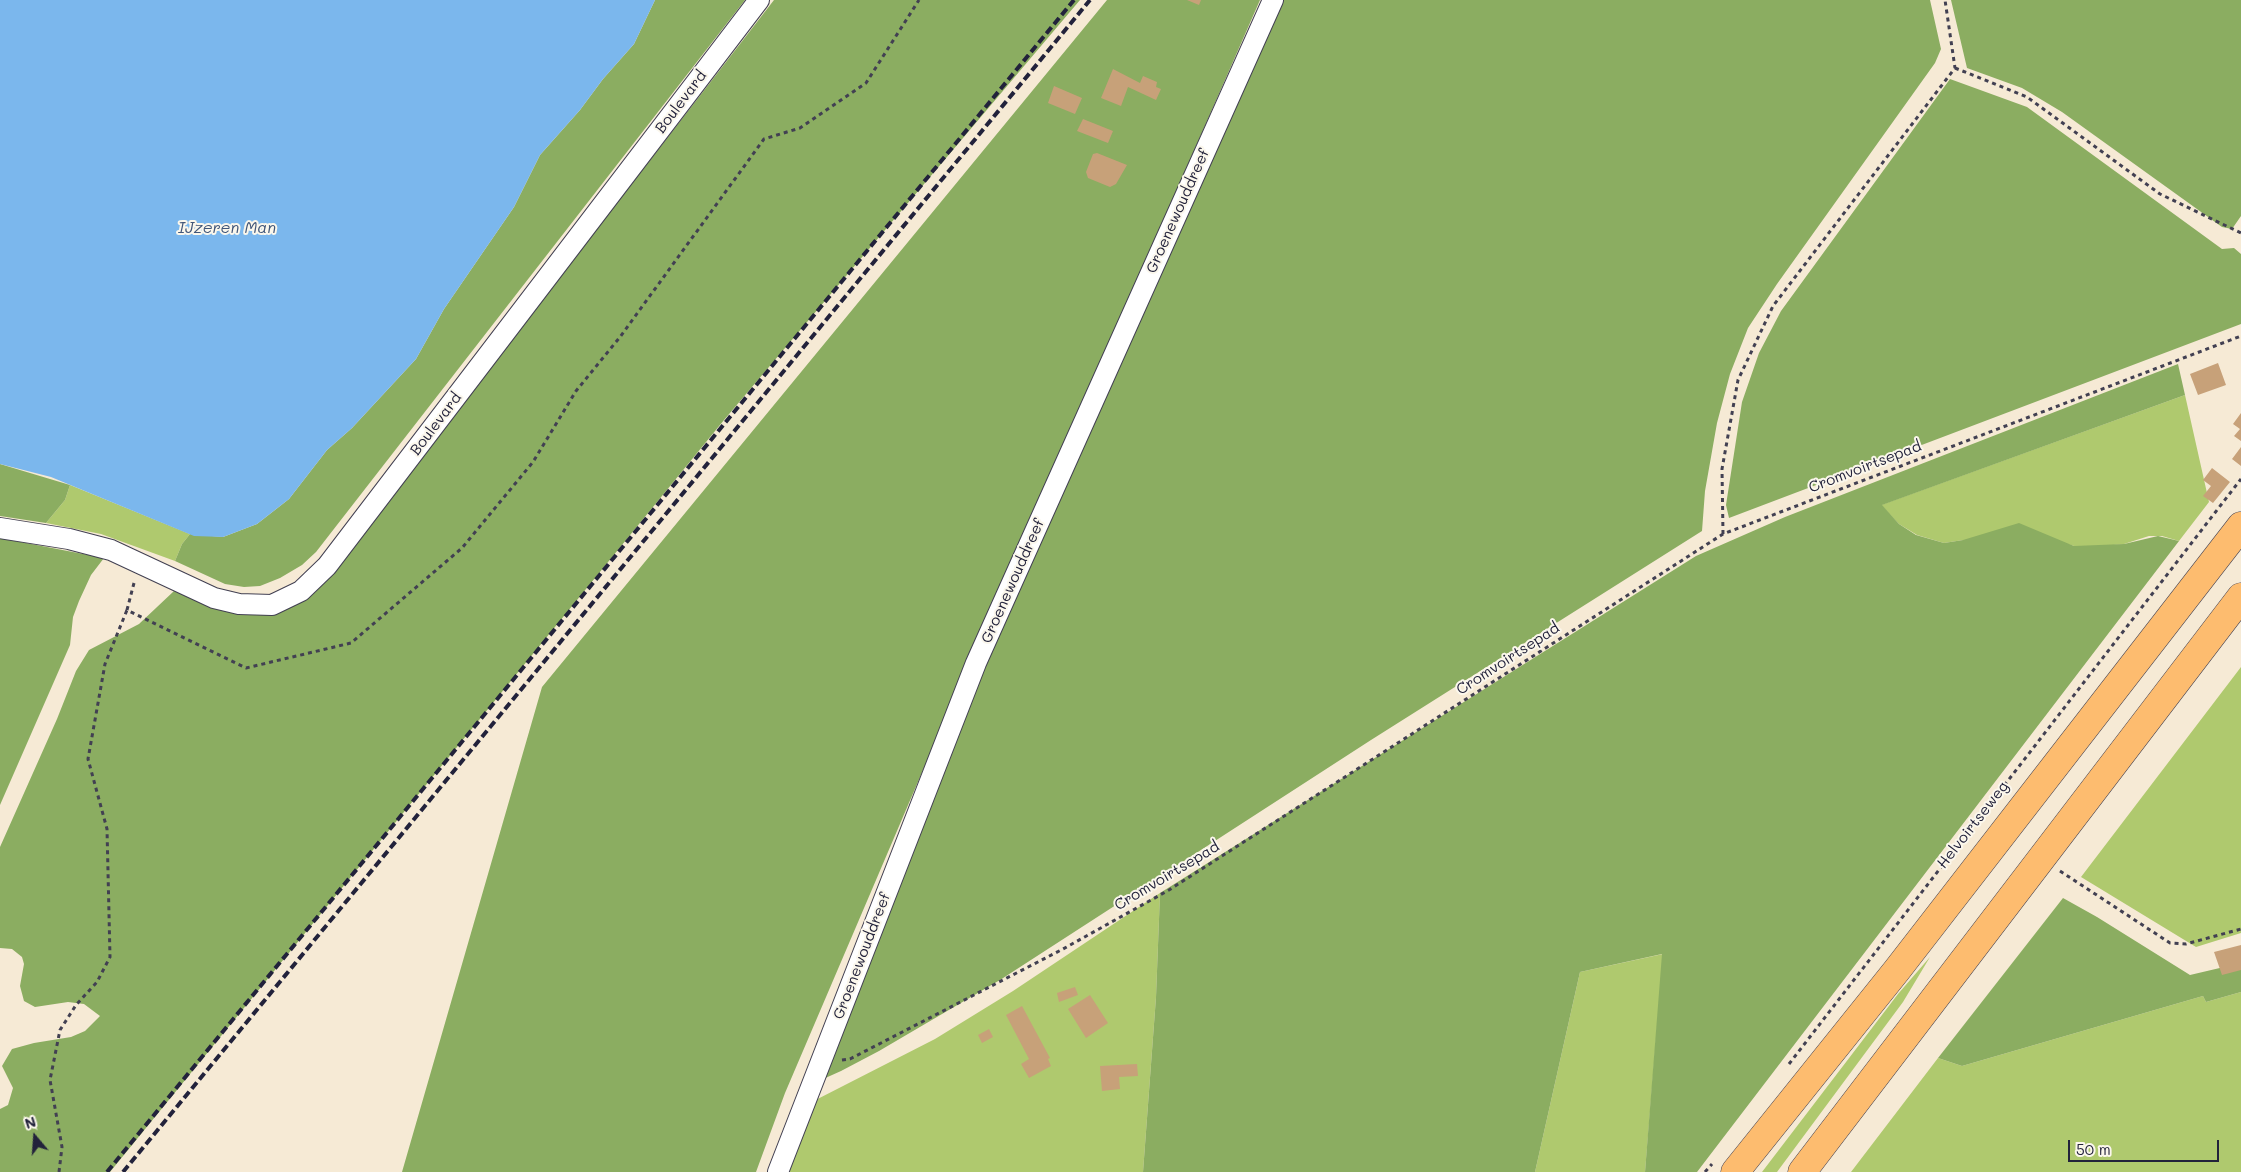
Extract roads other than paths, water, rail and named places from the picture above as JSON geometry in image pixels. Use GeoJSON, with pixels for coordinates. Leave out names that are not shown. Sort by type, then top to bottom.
{"type":"FeatureCollection","features":[{"type":"Feature","properties":{"kind":"main road","name":"Helvoirtseweg"},"geometry":{"type":"LineString","coordinates":[[1726,1164],[1897,970],[2241,526]]}},
{"type":"Feature","properties":{"kind":"main road"},"geometry":{"type":"LineString","coordinates":[[1802,1172],[2241,597]]}},
{"type":"Feature","properties":{"kind":"street","name":"Boulevard"},"geometry":{"type":"LineString","coordinates":[[0,528],[69,539],[111,550],[214,598],[239,604],[272,605],[301,591],[333,558],[759,0]]}},
{"type":"Feature","properties":{"kind":"street","name":"Groenewouddreef"},"geometry":{"type":"LineString","coordinates":[[778,1172],[976,663],[1273,0]]}},
{"type":"Feature","properties":{"kind":"water","name":"IJzeren Man"},"geometry":{"type":"Polygon","coordinates":[[[0,0],[655,0],[634,44],[540,155],[514,207],[444,309],[416,359],[352,428],[327,450],[289,499],[257,524],[223,537],[194,536],[51,477],[0,464],[0,0]]]}},
{"type":"Feature","properties":{"kind":"railway"},"geometry":{"type":"LineString","coordinates":[[107,1172],[1074,0]]}},
{"type":"Feature","properties":{"kind":"railway"},"geometry":{"type":"LineString","coordinates":[[123,1172],[1090,0]]}}]}
